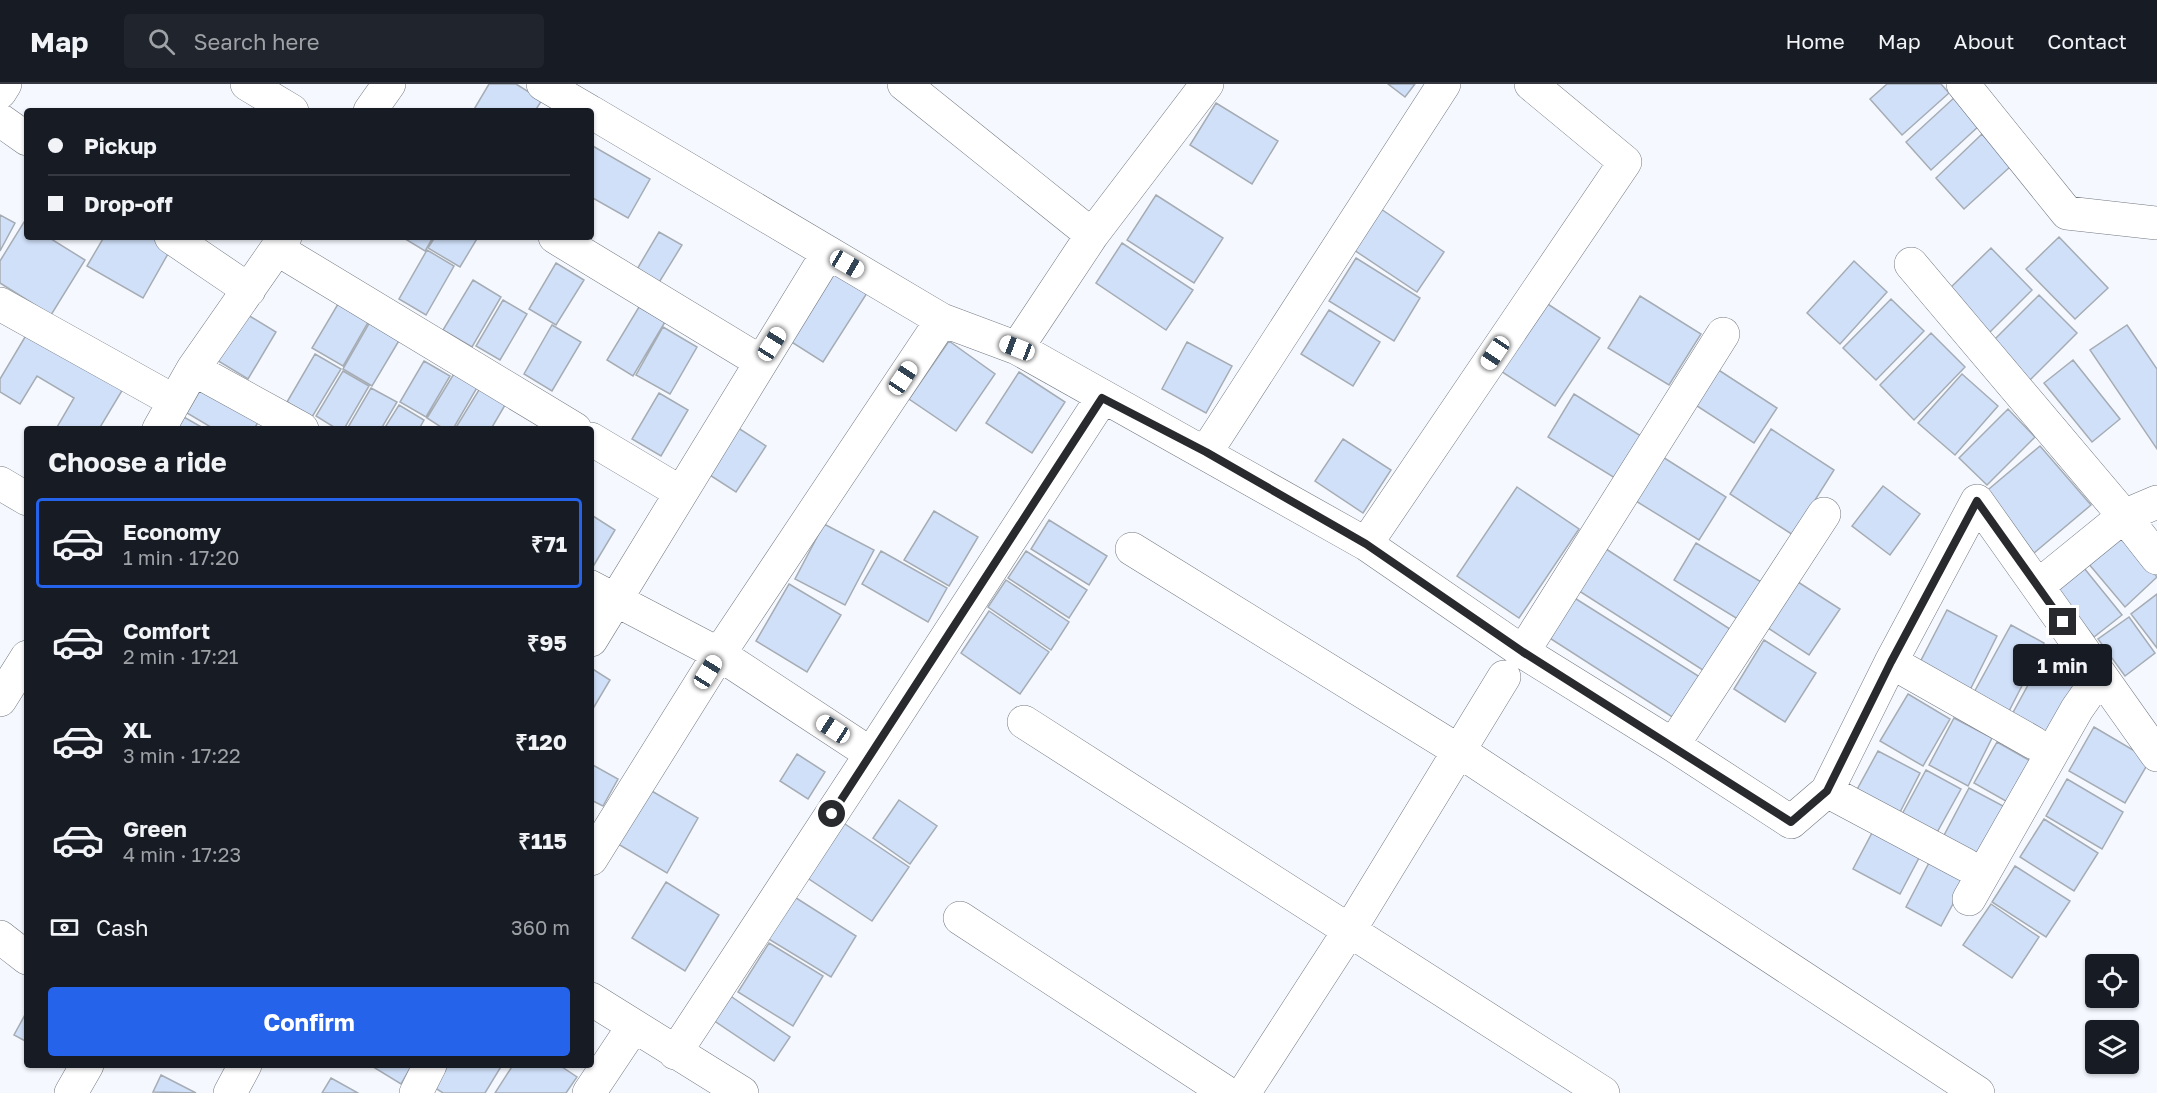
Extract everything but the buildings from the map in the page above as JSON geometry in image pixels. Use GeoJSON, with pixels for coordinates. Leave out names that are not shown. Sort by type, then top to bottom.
{"type":"FeatureCollection","features":[{"type":"Feature","properties":{"kind":"street"},"geometry":{"type":"LineString","coordinates":[[0,92],[5,84]]}},
{"type":"Feature","properties":{"kind":"street"},"geometry":{"type":"LineString","coordinates":[[247,84],[287,108]]}},
{"type":"Feature","properties":{"kind":"street"},"geometry":{"type":"LineString","coordinates":[[372,108],[389,84]]}},
{"type":"Feature","properties":{"kind":"street"},"geometry":{"type":"LineString","coordinates":[[543,84],[583,108]]}},
{"type":"Feature","properties":{"kind":"street"},"geometry":{"type":"LineString","coordinates":[[904,84],[1092,235]]}},
{"type":"Feature","properties":{"kind":"street"},"geometry":{"type":"LineString","coordinates":[[1017,348],[1092,235],[1207,84]]}},
{"type":"Feature","properties":{"kind":"street"},"geometry":{"type":"LineString","coordinates":[[1206,452],[1444,84]]}},
{"type":"Feature","properties":{"kind":"street"},"geometry":{"type":"LineString","coordinates":[[1366,544],[1625,162],[1531,84]]}},
{"type":"Feature","properties":{"kind":"street"},"geometry":{"type":"LineString","coordinates":[[1963,84],[2067,213],[2157,223]]}},
{"type":"Feature","properties":{"kind":"street"},"geometry":{"type":"LineString","coordinates":[[594,114],[942,320],[1017,348],[1102,398],[1206,452],[1366,544],[1523,652],[1791,822],[1827,791],[1891,662],[1977,501],[2157,755]]}},
{"type":"Feature","properties":{"kind":"street"},"geometry":{"type":"LineString","coordinates":[[0,120],[24,137]]}},
{"type":"Feature","properties":{"kind":"street"},"geometry":{"type":"LineString","coordinates":[[175,240],[249,290]]}},
{"type":"Feature","properties":{"kind":"street"},"geometry":{"type":"LineString","coordinates":[[560,240],[761,362]]}},
{"type":"Feature","properties":{"kind":"street"},"geometry":{"type":"LineString","coordinates":[[0,304],[166,415],[193,369],[281,243],[570,426]]}},
{"type":"Feature","properties":{"kind":"street"},"geometry":{"type":"LineString","coordinates":[[594,629],[604,594],[680,492],[828,253]]}},
{"type":"Feature","properties":{"kind":"street"},"geometry":{"type":"LineString","coordinates":[[1911,264],[2157,558]]}},
{"type":"Feature","properties":{"kind":"street"},"geometry":{"type":"LineString","coordinates":[[594,854],[719,654],[942,320]]}},
{"type":"Feature","properties":{"kind":"street"},"geometry":{"type":"LineString","coordinates":[[1523,652],[1723,334]]}},
{"type":"Feature","properties":{"kind":"street"},"geometry":{"type":"LineString","coordinates":[[193,369],[297,426]]}},
{"type":"Feature","properties":{"kind":"street"},"geometry":{"type":"LineString","coordinates":[[675,1053],[1102,398]]}},
{"type":"Feature","properties":{"kind":"street"},"geometry":{"type":"LineString","coordinates":[[594,440],[680,492]]}},
{"type":"Feature","properties":{"kind":"street"},"geometry":{"type":"LineString","coordinates":[[0,483],[24,497]]}},
{"type":"Feature","properties":{"kind":"street"},"geometry":{"type":"LineString","coordinates":[[2038,586],[2124,516],[2157,502]]}},
{"type":"Feature","properties":{"kind":"street"},"geometry":{"type":"LineString","coordinates":[[1672,745],[1824,514]]}},
{"type":"Feature","properties":{"kind":"street"},"geometry":{"type":"LineString","coordinates":[[1132,549],[1459,752],[1978,1093]]}},
{"type":"Feature","properties":{"kind":"street"},"geometry":{"type":"LineString","coordinates":[[604,594],[719,654],[871,754]]}},
{"type":"Feature","properties":{"kind":"street"},"geometry":{"type":"LineString","coordinates":[[1891,662],[2034,743]]}},
{"type":"Feature","properties":{"kind":"street"},"geometry":{"type":"LineString","coordinates":[[1970,899],[2077,709],[2100,676]]}},
{"type":"Feature","properties":{"kind":"street"},"geometry":{"type":"LineString","coordinates":[[1244,1093],[1349,931],[1504,677]]}},
{"type":"Feature","properties":{"kind":"street"},"geometry":{"type":"LineString","coordinates":[[1024,723],[1602,1093]]}},
{"type":"Feature","properties":{"kind":"street"},"geometry":{"type":"LineString","coordinates":[[1827,791],[1966,865]]}},
{"type":"Feature","properties":{"kind":"street"},"geometry":{"type":"LineString","coordinates":[[960,918],[1227,1093]]}},
{"type":"Feature","properties":{"kind":"street"},"geometry":{"type":"LineString","coordinates":[[0,937],[24,956]]}},
{"type":"Feature","properties":{"kind":"street"},"geometry":{"type":"LineString","coordinates":[[594,1001],[742,1093]]}},
{"type":"Feature","properties":{"kind":"street"},"geometry":{"type":"LineString","coordinates":[[589,1093],[633,1026]]}},
{"type":"Feature","properties":{"kind":"street"},"geometry":{"type":"LineString","coordinates":[[71,1093],[85,1068]]}},
{"type":"Feature","properties":{"kind":"street"},"geometry":{"type":"LineString","coordinates":[[230,1093],[243,1068]]}},
{"type":"Feature","properties":{"kind":"street"},"geometry":{"type":"LineString","coordinates":[[416,1093],[428,1068]]}},
{"type":"Feature","properties":{"kind":"route"},"geometry":{"type":"LineString","coordinates":[[832,814],[1102,398],[1206,452],[1366,544],[1523,652],[1791,822],[1827,791],[1891,662],[1977,501],[2063,622]]}}]}
